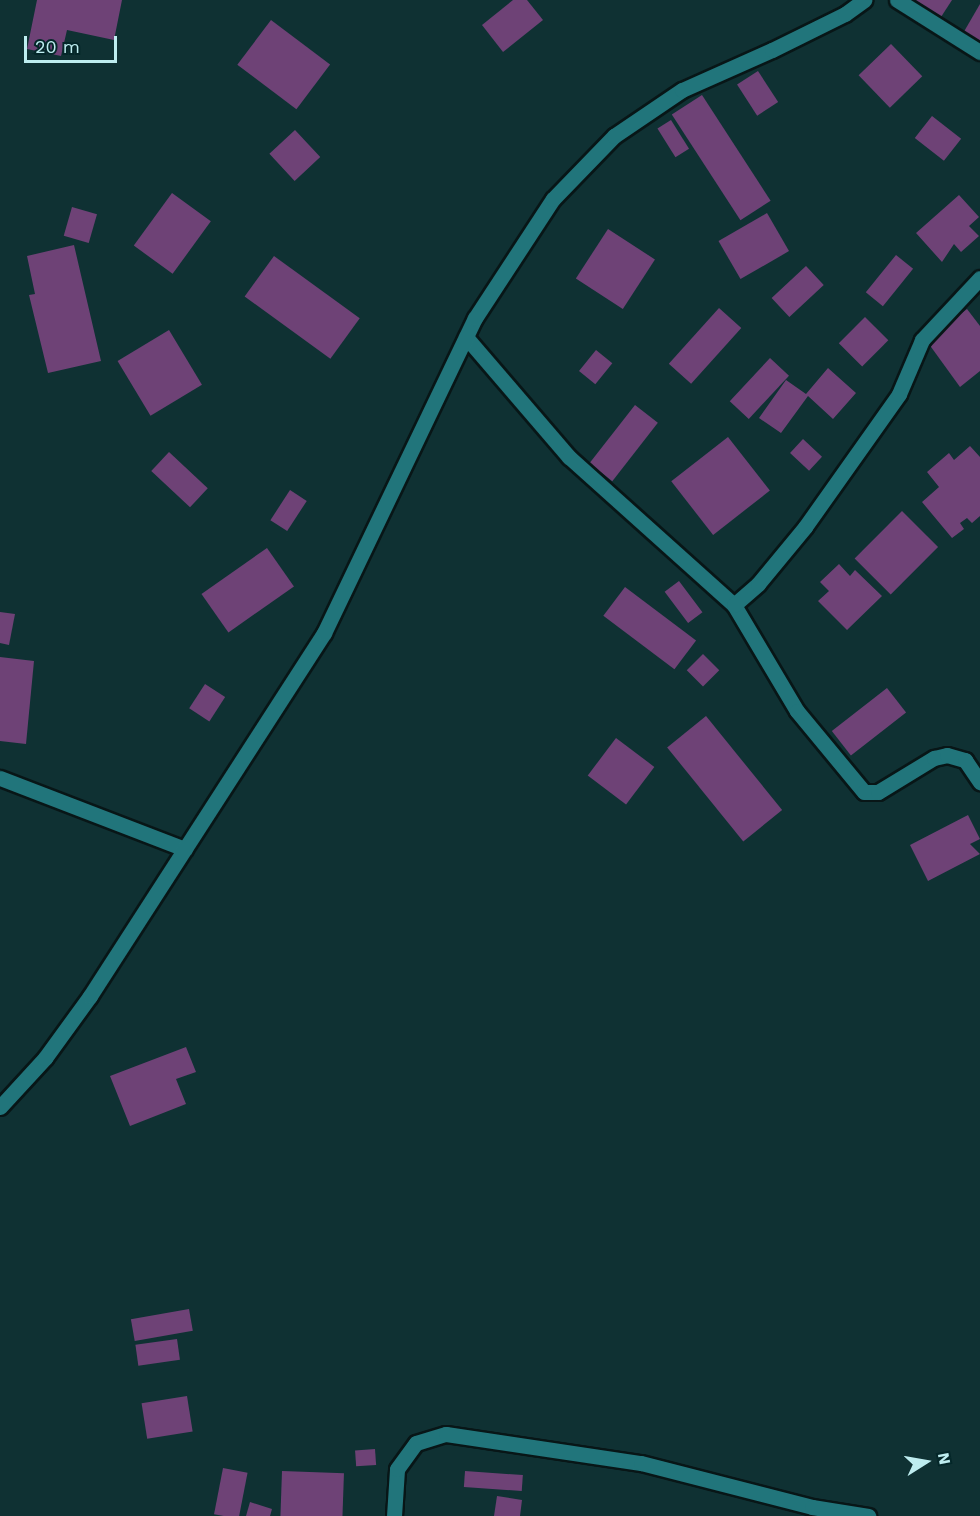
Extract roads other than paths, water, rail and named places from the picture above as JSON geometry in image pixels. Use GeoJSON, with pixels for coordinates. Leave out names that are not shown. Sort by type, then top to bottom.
{"type":"FeatureCollection","features":[{"type":"Feature","properties":{"kind":"street"},"geometry":{"type":"LineString","coordinates":[[0,1107],[45,1058],[90,996],[324,633],[466,337],[553,199],[614,136],[681,90],[772,50],[864,0]]}},
{"type":"Feature","properties":{"kind":"street"},"geometry":{"type":"LineString","coordinates":[[897,0],[980,52]]}},
{"type":"Feature","properties":{"kind":"street"},"geometry":{"type":"LineString","coordinates":[[734,605],[758,584],[804,527],[899,394],[922,340],[980,278]]}},
{"type":"Feature","properties":{"kind":"street"},"geometry":{"type":"LineString","coordinates":[[466,337],[569,457],[734,605],[796,711],[864,792],[878,792],[947,755],[964,760],[980,782]]}},
{"type":"Feature","properties":{"kind":"street"},"geometry":{"type":"LineString","coordinates":[[0,778],[185,849]]}},
{"type":"Feature","properties":{"kind":"street"},"geometry":{"type":"LineString","coordinates":[[394,1516],[397,1469],[416,1443],[446,1434],[641,1463],[812,1507],[868,1516]]}}]}
